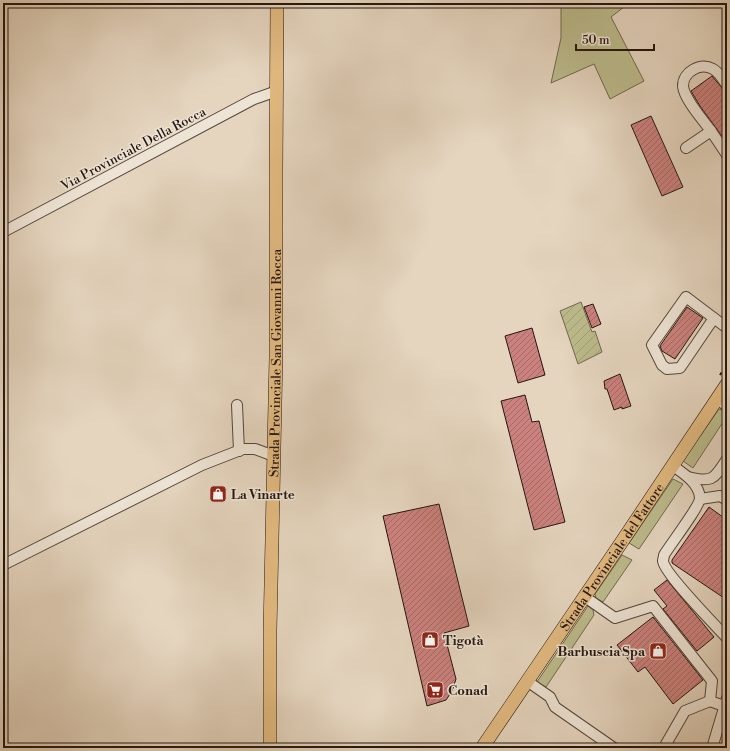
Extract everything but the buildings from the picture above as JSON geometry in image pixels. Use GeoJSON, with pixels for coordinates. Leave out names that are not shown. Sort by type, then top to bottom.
{"type":"FeatureCollection","features":[{"type":"Feature","properties":{"kind":"main road","name":"Strada Provinciale San Giovanni Rocca"},"geometry":{"type":"LineString","coordinates":[[270,748],[270,631],[276,357],[277,3]]}},
{"type":"Feature","properties":{"kind":"main road","name":"Strada Provinciale del Fattore"},"geometry":{"type":"LineString","coordinates":[[482,748],[672,466],[722,402],[727,384]]}},
{"type":"Feature","properties":{"kind":"street"},"geometry":{"type":"LineString","coordinates":[[727,85],[715,70],[703,66],[689,72],[684,80],[683,86],[685,95],[727,155]]}},
{"type":"Feature","properties":{"kind":"street","name":"Via Provinciale Della Rocca"},"geometry":{"type":"LineString","coordinates":[[3,232],[254,98],[277,91]]}},
{"type":"Feature","properties":{"kind":"street"},"geometry":{"type":"LineString","coordinates":[[686,148],[710,131]]}},
{"type":"Feature","properties":{"kind":"street"},"geometry":{"type":"LineString","coordinates":[[714,318],[680,368],[667,369],[662,364],[652,345],[686,297],[714,318],[727,328]]}},
{"type":"Feature","properties":{"kind":"street"},"geometry":{"type":"LineString","coordinates":[[237,406],[239,451]]}},
{"type":"Feature","properties":{"kind":"street"},"geometry":{"type":"LineString","coordinates":[[3,565],[202,465],[239,451],[255,449],[274,456]]}},
{"type":"Feature","properties":{"kind":"street"},"geometry":{"type":"LineString","coordinates":[[688,477],[700,480],[709,480],[718,474],[727,459]]}},
{"type":"Feature","properties":{"kind":"street"},"geometry":{"type":"LineString","coordinates":[[672,466],[688,477],[698,490],[700,499],[696,508],[664,555],[663,562],[675,579],[727,638]]}},
{"type":"Feature","properties":{"kind":"street"},"geometry":{"type":"LineString","coordinates":[[700,499],[720,496],[727,500]]}},
{"type":"Feature","properties":{"kind":"street"},"geometry":{"type":"LineString","coordinates":[[585,597],[615,618],[653,606],[712,681],[710,701]]}},
{"type":"Feature","properties":{"kind":"street"},"geometry":{"type":"LineString","coordinates":[[527,681],[550,697],[555,707],[614,748]]}},
{"type":"Feature","properties":{"kind":"street"},"geometry":{"type":"LineString","coordinates":[[666,744],[686,711],[710,701],[726,702],[712,748]]}},
{"type":"Feature","properties":{"kind":"shaded area"},"geometry":{"type":"Polygon","coordinates":[[[561,3],[629,3],[611,17],[644,81],[610,99],[594,64],[551,83],[561,38],[561,3]]]}},
{"type":"Feature","properties":{"kind":"shaded area"},"geometry":{"type":"Polygon","coordinates":[[[581,302],[592,332],[595,331],[602,352],[578,364],[560,311],[581,302]]]}},
{"type":"Feature","properties":{"kind":"shaded area"},"geometry":{"type":"Polygon","coordinates":[[[719,409],[727,412],[727,416],[693,468],[683,461],[719,409]]]}},
{"type":"Feature","properties":{"kind":"shaded area"},"geometry":{"type":"Polygon","coordinates":[[[673,479],[683,484],[639,549],[629,543],[673,479]]]}},
{"type":"Feature","properties":{"kind":"shaded area"},"geometry":{"type":"Polygon","coordinates":[[[622,555],[632,560],[603,602],[596,598],[595,594],[622,555]]]}},
{"type":"Feature","properties":{"kind":"shaded area"},"geometry":{"type":"Polygon","coordinates":[[[588,606],[593,610],[594,615],[546,687],[537,682],[588,606]]]}},
{"type":"Feature","properties":{"kind":"place","name":"La Vinarte"},"geometry":{"type":"Point","coordinates":[218,494]}},
{"type":"Feature","properties":{"kind":"place","name":"Tigotà"},"geometry":{"type":"Point","coordinates":[430,640]}},
{"type":"Feature","properties":{"kind":"place","name":"Barbuscia Spa"},"geometry":{"type":"Point","coordinates":[658,651]}},
{"type":"Feature","properties":{"kind":"place","name":"Conad"},"geometry":{"type":"Point","coordinates":[435,690]}}]}
